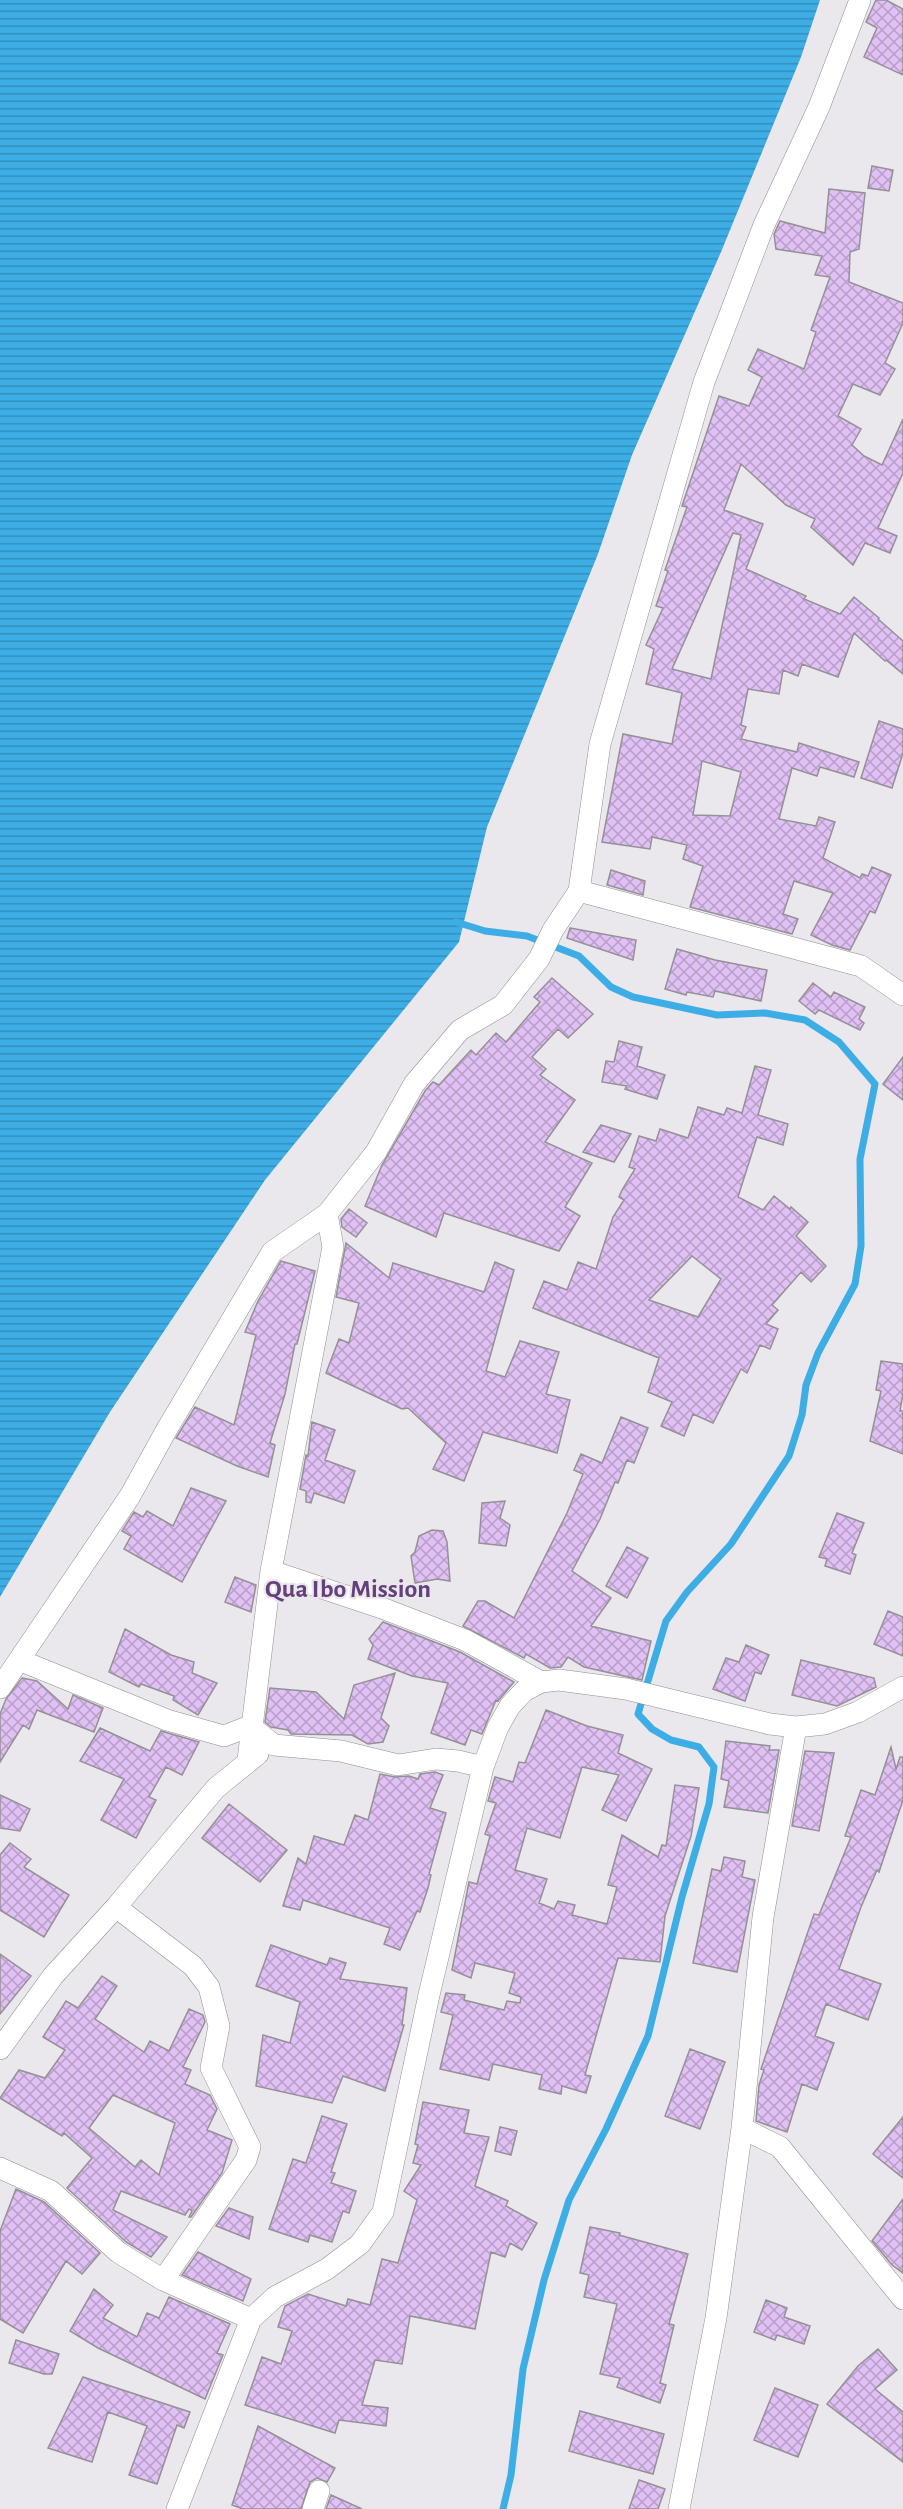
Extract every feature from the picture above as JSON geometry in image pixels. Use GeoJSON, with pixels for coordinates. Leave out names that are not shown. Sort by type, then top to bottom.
{"type":"FeatureCollection","features":[{"type":"Feature","properties":{"kind":"street"},"geometry":{"type":"LineString","coordinates":[[0,1688],[130,1496],[272,1252],[327,1214],[376,1152],[414,1084],[460,1030],[503,1005],[539,959],[553,930],[579,891],[600,744],[704,382],[764,225],[819,107],[860,0]]}},
{"type":"Feature","properties":{"kind":"street"},"geometry":{"type":"LineString","coordinates":[[579,891],[861,966],[903,994]]}},
{"type":"Feature","properties":{"kind":"street"},"geometry":{"type":"LineString","coordinates":[[248,1760],[250,1726],[271,1571],[333,1247],[327,1214]]}},
{"type":"Feature","properties":{"kind":"street"},"geometry":{"type":"LineString","coordinates":[[271,1571],[382,1608],[465,1640],[541,1682]]}},
{"type":"Feature","properties":{"kind":"street"},"geometry":{"type":"LineString","coordinates":[[19,1660],[167,1720],[224,1736],[250,1726]]}},
{"type":"Feature","properties":{"kind":"street"},"geometry":{"type":"LineString","coordinates":[[177,2509],[251,2319],[275,2297],[327,2269],[360,2244],[383,2212],[429,1995],[483,1767],[498,1727],[510,1706],[524,1691],[541,1682],[559,1680],[630,1690],[770,1724],[796,1726],[825,1724],[847,1716],[903,1687]]}},
{"type":"Feature","properties":{"kind":"street"},"geometry":{"type":"LineString","coordinates":[[250,1726],[274,1745],[341,1751],[398,1765],[436,1759],[483,1767]]}},
{"type":"Feature","properties":{"kind":"street"},"geometry":{"type":"LineString","coordinates":[[679,2509],[716,2318],[742,2128],[763,1917],[796,1726]]}},
{"type":"Feature","properties":{"kind":"street"},"geometry":{"type":"LineString","coordinates":[[0,2049],[53,1976],[116,1907],[216,1788],[248,1760],[274,1745]]}},
{"type":"Feature","properties":{"kind":"street"},"geometry":{"type":"LineString","coordinates":[[116,1907],[193,1966],[209,1987],[219,2026],[211,2068],[250,2147],[246,2160],[163,2280]]}},
{"type":"Feature","properties":{"kind":"street"},"geometry":{"type":"LineString","coordinates":[[742,2128],[780,2147],[903,2299]]}},
{"type":"Feature","properties":{"kind":"street"},"geometry":{"type":"LineString","coordinates":[[0,2168],[51,2191],[118,2252],[163,2280],[251,2319]]}},
{"type":"Feature","properties":{"kind":"water"},"geometry":{"type":"Polygon","coordinates":[[[0,0],[820,0],[801,57],[721,252],[632,455],[598,554],[487,827],[459,942],[265,1180],[110,1412],[0,1597],[0,0]]]}},
{"type":"Feature","properties":{"kind":"building"},"geometry":{"type":"Polygon","coordinates":[[[876,0],[886,0],[903,9],[903,75],[864,57],[877,28],[866,22],[876,0]]]}},
{"type":"Feature","properties":{"kind":"building"},"geometry":{"type":"Polygon","coordinates":[[[872,166],[893,170],[889,191],[868,188],[872,166]]]}},
{"type":"Feature","properties":{"kind":"building"},"geometry":{"type":"Polygon","coordinates":[[[829,189],[865,193],[859,249],[850,252],[849,282],[903,303],[903,323],[885,363],[895,369],[880,395],[853,384],[838,416],[861,429],[852,445],[864,456],[882,465],[903,419],[903,473],[878,528],[897,536],[890,553],[865,543],[853,565],[811,527],[815,519],[786,505],[741,464],[724,510],[763,524],[746,569],[806,596],[804,599],[840,614],[854,597],[903,641],[903,674],[854,633],[838,677],[802,664],[798,676],[783,670],[779,694],[748,689],[741,725],[746,727],[741,739],[797,752],[799,743],[859,762],[854,777],[820,767],[817,776],[792,768],[779,819],[816,826],[819,817],[835,822],[823,858],[860,878],[862,874],[868,876],[872,867],[891,875],[875,913],[870,911],[850,950],[811,935],[833,893],[794,881],[783,914],[798,919],[792,934],[690,907],[703,866],[683,859],[687,845],[652,837],[650,849],[602,842],[623,734],[672,744],[682,693],[646,684],[654,649],[646,645],[663,608],[656,606],[668,571],[665,570],[687,507],[682,506],[719,396],[749,406],[762,377],[748,370],[758,349],[804,369],[816,332],[811,330],[830,277],[815,275],[822,256],[776,249],[774,234],[780,221],[825,233],[829,189]],[[733,533],[672,669],[711,679],[741,535],[733,533]],[[702,761],[693,815],[730,816],[741,772],[702,761]]]}},
{"type":"Feature","properties":{"kind":"building"},"geometry":{"type":"Polygon","coordinates":[[[879,721],[903,729],[903,753],[892,788],[861,778],[879,721]]]}},
{"type":"Feature","properties":{"kind":"building"},"geometry":{"type":"Polygon","coordinates":[[[611,870],[645,881],[643,895],[607,885],[611,870]]]}},
{"type":"Feature","properties":{"kind":"building"},"geometry":{"type":"Polygon","coordinates":[[[570,928],[636,940],[633,960],[567,938],[570,928]]]}},
{"type":"Feature","properties":{"kind":"building"},"geometry":{"type":"Polygon","coordinates":[[[677,949],[715,960],[767,970],[761,1001],[715,991],[713,997],[687,992],[686,995],[665,989],[677,949]]]}},
{"type":"Feature","properties":{"kind":"building"},"geometry":{"type":"Polygon","coordinates":[[[552,978],[593,1014],[568,1038],[558,1029],[532,1057],[546,1069],[540,1075],[575,1100],[545,1142],[592,1163],[565,1207],[580,1216],[559,1251],[444,1213],[436,1237],[365,1206],[382,1165],[425,1091],[433,1082],[439,1085],[471,1050],[476,1055],[496,1033],[506,1042],[540,1002],[534,997],[552,978]]]}},
{"type":"Feature","properties":{"kind":"building"},"geometry":{"type":"Polygon","coordinates":[[[813,983],[831,997],[834,992],[865,1007],[859,1019],[864,1023],[860,1030],[819,1010],[815,1014],[799,1001],[813,983]]]}},
{"type":"Feature","properties":{"kind":"building"},"geometry":{"type":"Polygon","coordinates":[[[619,1041],[642,1047],[637,1066],[665,1075],[657,1099],[625,1089],[627,1086],[602,1082],[606,1061],[614,1062],[619,1041]]]}},
{"type":"Feature","properties":{"kind":"building"},"geometry":{"type":"Polygon","coordinates":[[[903,1057],[903,1100],[883,1084],[903,1057]]]}},
{"type":"Feature","properties":{"kind":"building"},"geometry":{"type":"Polygon","coordinates":[[[755,1066],[771,1070],[758,1115],[788,1124],[783,1145],[757,1137],[738,1197],[763,1210],[774,1196],[790,1209],[791,1207],[808,1222],[796,1236],[826,1266],[811,1282],[801,1272],[772,1305],[778,1310],[766,1324],[778,1329],[770,1349],[760,1345],[747,1373],[741,1369],[713,1423],[693,1414],[684,1436],[661,1426],[672,1402],[648,1392],[659,1358],[533,1308],[544,1281],[567,1290],[578,1262],[596,1269],[613,1217],[624,1200],[619,1197],[635,1169],[629,1167],[639,1136],[656,1141],[660,1129],[688,1138],[698,1107],[724,1115],[727,1108],[742,1113],[755,1066]],[[692,1256],[649,1300],[698,1317],[721,1279],[692,1256]]]}},
{"type":"Feature","properties":{"kind":"building"},"geometry":{"type":"Polygon","coordinates":[[[601,1125],[631,1134],[614,1162],[583,1152],[601,1125]]]}},
{"type":"Feature","properties":{"kind":"building"},"geometry":{"type":"Polygon","coordinates":[[[349,1209],[367,1223],[356,1237],[342,1227],[341,1219],[349,1209]]]}},
{"type":"Feature","properties":{"kind":"building"},"geometry":{"type":"Polygon","coordinates":[[[346,1243],[389,1278],[393,1263],[484,1292],[495,1262],[514,1270],[486,1371],[505,1377],[520,1341],[559,1352],[546,1394],[570,1400],[557,1453],[483,1432],[464,1481],[433,1469],[446,1443],[408,1408],[402,1409],[326,1373],[339,1339],[349,1343],[359,1303],[336,1297],[346,1243]]]}},
{"type":"Feature","properties":{"kind":"building"},"geometry":{"type":"Polygon","coordinates":[[[281,1261],[315,1271],[297,1344],[295,1344],[285,1394],[270,1443],[275,1445],[268,1477],[237,1466],[176,1438],[195,1407],[234,1425],[256,1335],[245,1332],[258,1301],[281,1261]]]}},
{"type":"Feature","properties":{"kind":"building"},"geometry":{"type":"Polygon","coordinates":[[[881,1361],[903,1364],[903,1394],[900,1411],[903,1411],[903,1454],[870,1441],[881,1391],[876,1390],[881,1361]]]}},
{"type":"Feature","properties":{"kind":"building"},"geometry":{"type":"Polygon","coordinates":[[[621,1417],[648,1428],[634,1463],[627,1460],[618,1483],[615,1482],[600,1519],[572,1571],[611,1598],[591,1626],[651,1641],[642,1680],[584,1667],[568,1657],[561,1667],[550,1668],[526,1654],[524,1658],[463,1626],[478,1601],[485,1601],[514,1618],[567,1513],[583,1474],[574,1470],[581,1454],[602,1463],[621,1417]]]}},
{"type":"Feature","properties":{"kind":"building"},"geometry":{"type":"Polygon","coordinates":[[[312,1422],[335,1430],[325,1460],[355,1471],[344,1503],[314,1493],[311,1503],[306,1502],[306,1491],[300,1489],[306,1455],[308,1456],[312,1422]]]}},
{"type":"Feature","properties":{"kind":"building"},"geometry":{"type":"Polygon","coordinates":[[[191,1488],[226,1501],[182,1582],[124,1549],[131,1536],[122,1531],[134,1512],[143,1517],[147,1511],[173,1526],[191,1488]]]}},
{"type":"Feature","properties":{"kind":"building"},"geometry":{"type":"Polygon","coordinates":[[[505,1501],[500,1518],[510,1525],[506,1546],[479,1543],[482,1503],[505,1501]]]}},
{"type":"Feature","properties":{"kind":"building"},"geometry":{"type":"Polygon","coordinates":[[[837,1513],[864,1523],[852,1553],[856,1555],[850,1574],[825,1566],[827,1559],[819,1557],[837,1513]]]}},
{"type":"Feature","properties":{"kind":"building"},"geometry":{"type":"Polygon","coordinates":[[[432,1530],[443,1531],[447,1542],[450,1581],[437,1579],[415,1583],[411,1556],[415,1552],[419,1536],[432,1530]]]}},
{"type":"Feature","properties":{"kind":"building"},"geometry":{"type":"Polygon","coordinates":[[[627,1547],[648,1558],[627,1598],[606,1586],[627,1547]]]}},
{"type":"Feature","properties":{"kind":"building"},"geometry":{"type":"Polygon","coordinates":[[[235,1577],[256,1585],[251,1612],[225,1602],[235,1577]]]}},
{"type":"Feature","properties":{"kind":"building"},"geometry":{"type":"Polygon","coordinates":[[[888,1611],[903,1617],[903,1656],[874,1644],[888,1611]]]}},
{"type":"Feature","properties":{"kind":"building"},"geometry":{"type":"Polygon","coordinates":[[[383,1622],[460,1652],[514,1682],[498,1701],[496,1700],[482,1734],[471,1730],[465,1745],[431,1733],[448,1683],[412,1676],[368,1659],[373,1645],[369,1639],[383,1622]]]}},
{"type":"Feature","properties":{"kind":"building"},"geometry":{"type":"Polygon","coordinates":[[[125,1629],[171,1655],[194,1662],[192,1673],[217,1683],[198,1715],[173,1700],[174,1696],[141,1684],[139,1687],[109,1672],[125,1629]]]}},
{"type":"Feature","properties":{"kind":"building"},"geometry":{"type":"Polygon","coordinates":[[[746,1645],[769,1655],[761,1674],[755,1672],[745,1701],[713,1689],[726,1658],[739,1662],[746,1645]]]}},
{"type":"Feature","properties":{"kind":"building"},"geometry":{"type":"Polygon","coordinates":[[[801,1660],[874,1678],[876,1687],[837,1706],[792,1695],[801,1660]]]}},
{"type":"Feature","properties":{"kind":"building"},"geometry":{"type":"Polygon","coordinates":[[[395,1673],[381,1718],[389,1726],[383,1742],[368,1744],[352,1735],[291,1734],[288,1730],[271,1727],[265,1722],[270,1688],[316,1692],[344,1719],[354,1685],[395,1673]]]}},
{"type":"Feature","properties":{"kind":"building"},"geometry":{"type":"Polygon","coordinates":[[[22,1678],[37,1681],[68,1709],[73,1695],[103,1708],[94,1732],[37,1710],[29,1729],[23,1725],[0,1762],[0,1714],[6,1699],[22,1678]]]}},
{"type":"Feature","properties":{"kind":"building"},"geometry":{"type":"Polygon","coordinates":[[[546,1710],[587,1726],[623,1735],[618,1753],[652,1769],[626,1821],[602,1810],[619,1775],[582,1767],[560,1838],[527,1828],[515,1870],[547,1879],[539,1903],[554,1909],[558,1901],[575,1905],[572,1915],[607,1924],[617,1887],[608,1885],[622,1835],[658,1857],[662,1845],[666,1846],[675,1785],[699,1788],[691,1836],[665,1916],[660,1962],[618,1958],[585,2075],[591,2076],[586,2093],[562,2086],[561,2094],[539,2089],[542,2075],[493,2064],[489,2080],[440,2069],[453,2015],[441,2012],[446,1993],[465,1995],[464,2000],[504,2010],[507,2001],[520,2003],[521,1997],[509,1993],[515,1973],[475,1963],[471,1978],[452,1970],[469,1882],[477,1884],[490,1836],[485,1834],[496,1803],[488,1801],[495,1777],[513,1782],[519,1762],[525,1763],[546,1710]]]}},
{"type":"Feature","properties":{"kind":"building"},"geometry":{"type":"Polygon","coordinates":[[[100,1728],[150,1751],[161,1731],[199,1742],[182,1775],[166,1767],[149,1797],[156,1800],[136,1838],[101,1820],[124,1779],[80,1761],[100,1728]]]}},
{"type":"Feature","properties":{"kind":"building"},"geometry":{"type":"Polygon","coordinates":[[[726,1741],[770,1746],[769,1750],[779,1750],[768,1813],[724,1807],[729,1781],[721,1779],[726,1741]]]}},
{"type":"Feature","properties":{"kind":"building"},"geometry":{"type":"Polygon","coordinates":[[[891,1747],[896,1769],[900,1757],[903,1757],[903,1800],[879,1872],[877,1870],[861,1907],[839,1969],[881,1984],[868,2020],[826,2004],[815,2036],[834,2043],[817,2090],[802,2084],[787,2132],[756,2121],[759,2085],[764,2070],[761,2069],[814,1914],[819,1915],[851,1837],[845,1836],[861,1790],[875,1795],[891,1747]]]}},
{"type":"Feature","properties":{"kind":"building"},"geometry":{"type":"Polygon","coordinates":[[[805,1751],[834,1753],[819,1831],[792,1826],[805,1751]]]}},
{"type":"Feature","properties":{"kind":"building"},"geometry":{"type":"Polygon","coordinates":[[[435,1772],[443,1775],[430,1808],[446,1813],[420,1912],[417,1911],[400,1950],[384,1944],[390,1928],[303,1900],[300,1910],[283,1906],[298,1858],[306,1864],[314,1836],[344,1845],[355,1815],[368,1820],[380,1774],[395,1777],[409,1776],[418,1779],[420,1774],[435,1772]]]}},
{"type":"Feature","properties":{"kind":"building"},"geometry":{"type":"Polygon","coordinates":[[[0,1795],[30,1809],[20,1831],[0,1828],[0,1795]]]}},
{"type":"Feature","properties":{"kind":"building"},"geometry":{"type":"Polygon","coordinates":[[[229,1804],[287,1850],[260,1882],[202,1838],[229,1804]]]}},
{"type":"Feature","properties":{"kind":"building"},"geometry":{"type":"Polygon","coordinates":[[[10,1843],[31,1859],[24,1867],[69,1895],[44,1937],[0,1910],[0,1855],[10,1843]]]}},
{"type":"Feature","properties":{"kind":"building"},"geometry":{"type":"Polygon","coordinates":[[[724,1857],[745,1861],[742,1877],[755,1880],[737,1972],[693,1963],[712,1869],[721,1871],[724,1857]]]}},
{"type":"Feature","properties":{"kind":"building"},"geometry":{"type":"Polygon","coordinates":[[[271,1945],[327,1965],[330,1958],[346,1963],[340,1979],[407,1988],[402,2025],[404,2025],[385,2091],[343,2076],[332,2103],[256,2086],[263,2035],[290,2043],[300,2002],[256,1986],[271,1945]]]}},
{"type":"Feature","properties":{"kind":"building"},"geometry":{"type":"Polygon","coordinates":[[[0,1954],[31,1976],[0,2014],[0,1954]]]}},
{"type":"Feature","properties":{"kind":"building"},"geometry":{"type":"Polygon","coordinates":[[[102,1976],[117,1986],[95,2019],[144,2052],[150,2041],[169,2051],[189,2009],[203,2015],[205,2022],[183,2067],[191,2070],[185,2084],[210,2095],[217,2109],[207,2130],[232,2140],[222,2173],[191,2217],[189,2217],[192,2211],[189,2209],[185,2215],[121,2191],[113,2210],[167,2237],[151,2257],[126,2242],[67,2188],[92,2158],[64,2133],[62,2136],[0,2098],[19,2070],[45,2078],[65,2050],[43,2037],[66,2001],[78,2008],[102,1976]],[[113,2095],[89,2128],[135,2167],[141,2160],[159,2175],[175,2123],[113,2095]]]}},
{"type":"Feature","properties":{"kind":"building"},"geometry":{"type":"Polygon","coordinates":[[[690,2049],[725,2062],[700,2129],[665,2116],[690,2049]]]}},
{"type":"Feature","properties":{"kind":"building"},"geometry":{"type":"Polygon","coordinates":[[[423,2102],[469,2110],[464,2133],[489,2137],[475,2186],[508,2201],[506,2206],[537,2223],[522,2250],[510,2243],[505,2257],[491,2252],[475,2329],[410,2316],[402,2364],[375,2360],[362,2405],[388,2408],[386,2426],[339,2420],[335,2433],[245,2405],[262,2357],[281,2364],[292,2331],[278,2327],[285,2306],[308,2294],[346,2306],[348,2299],[370,2305],[382,2259],[398,2263],[417,2200],[404,2191],[421,2165],[413,2163],[418,2145],[415,2144],[423,2102]]]}},
{"type":"Feature","properties":{"kind":"building"},"geometry":{"type":"Polygon","coordinates":[[[322,2116],[347,2124],[331,2172],[335,2173],[331,2183],[356,2191],[349,2213],[343,2211],[332,2242],[310,2235],[308,2242],[269,2229],[293,2159],[306,2163],[322,2116]]]}},
{"type":"Feature","properties":{"kind":"building"},"geometry":{"type":"Polygon","coordinates":[[[903,2117],[903,2178],[873,2154],[903,2117]]]}},
{"type":"Feature","properties":{"kind":"building"},"geometry":{"type":"Polygon","coordinates":[[[500,2127],[517,2131],[511,2155],[495,2151],[500,2127]]]}},
{"type":"Feature","properties":{"kind":"building"},"geometry":{"type":"Polygon","coordinates":[[[16,2189],[44,2202],[100,2253],[82,2274],[66,2261],[23,2333],[0,2319],[0,2231],[16,2189]]]}},
{"type":"Feature","properties":{"kind":"building"},"geometry":{"type":"Polygon","coordinates":[[[903,2199],[903,2273],[892,2265],[872,2241],[903,2199]]]}},
{"type":"Feature","properties":{"kind":"building"},"geometry":{"type":"Polygon","coordinates":[[[229,2208],[253,2217],[249,2239],[216,2226],[229,2208]]]}},
{"type":"Feature","properties":{"kind":"building"},"geometry":{"type":"Polygon","coordinates":[[[590,2227],[620,2233],[619,2235],[688,2254],[669,2324],[674,2325],[660,2383],[666,2385],[660,2403],[617,2387],[620,2378],[600,2374],[617,2304],[584,2297],[589,2275],[580,2273],[590,2227]]]}},
{"type":"Feature","properties":{"kind":"building"},"geometry":{"type":"Polygon","coordinates":[[[198,2252],[251,2279],[243,2301],[182,2275],[198,2252]]]}},
{"type":"Feature","properties":{"kind":"building"},"geometry":{"type":"Polygon","coordinates":[[[94,2289],[113,2305],[103,2318],[137,2337],[147,2313],[159,2318],[169,2297],[230,2324],[217,2353],[223,2355],[205,2399],[98,2348],[70,2331],[94,2289]]]}},
{"type":"Feature","properties":{"kind":"building"},"geometry":{"type":"Polygon","coordinates":[[[766,2300],[787,2308],[784,2317],[810,2326],[804,2344],[777,2335],[775,2340],[754,2332],[766,2300]]]}},
{"type":"Feature","properties":{"kind":"building"},"geometry":{"type":"Polygon","coordinates":[[[16,2340],[59,2354],[52,2374],[44,2374],[9,2363],[16,2340]]]}},
{"type":"Feature","properties":{"kind":"building"},"geometry":{"type":"Polygon","coordinates":[[[878,2349],[897,2370],[875,2389],[903,2412],[903,2462],[827,2404],[858,2366],[878,2349]]]}},
{"type":"Feature","properties":{"kind":"building"},"geometry":{"type":"Polygon","coordinates":[[[83,2377],[190,2412],[184,2428],[177,2425],[157,2484],[129,2475],[147,2426],[108,2412],[92,2462],[48,2448],[83,2377]]]}},
{"type":"Feature","properties":{"kind":"building"},"geometry":{"type":"Polygon","coordinates":[[[775,2388],[818,2405],[798,2457],[754,2440],[775,2388]]]}},
{"type":"Feature","properties":{"kind":"building"},"geometry":{"type":"Polygon","coordinates":[[[580,2411],[664,2434],[653,2474],[569,2451],[580,2411]]]}},
{"type":"Feature","properties":{"kind":"building"},"geometry":{"type":"Polygon","coordinates":[[[258,2426],[335,2468],[327,2482],[317,2478],[310,2482],[301,2509],[243,2509],[232,2505],[258,2426]]]}},
{"type":"Feature","properties":{"kind":"building"},"geometry":{"type":"Polygon","coordinates":[[[639,2480],[665,2489],[658,2509],[629,2509],[639,2480]]]}},
{"type":"Feature","properties":{"kind":"building"},"geometry":{"type":"Polygon","coordinates":[[[331,2495],[362,2509],[326,2509],[331,2495]]]}},
{"type":"Feature","properties":{"kind":"waterway"},"geometry":{"type":"LineString","coordinates":[[456,922],[485,931],[527,936],[579,956],[611,987],[633,997],[717,1015],[765,1013],[805,1020],[839,1042],[875,1084],[860,1159],[861,1246],[855,1284],[818,1353],[806,1385],[802,1415],[789,1456],[731,1544],[687,1592],[666,1621],[638,1714],[652,1729],[671,1740],[699,1747],[714,1767],[709,1804],[682,1897],[648,2036],[606,2129],[569,2200],[544,2280],[523,2369],[511,2475],[503,2509]]}},
{"type":"Feature","properties":{"kind":"district","name":"Qua Ibo Mission"},"geometry":{"type":"Point","coordinates":[348,1589]}}]}
